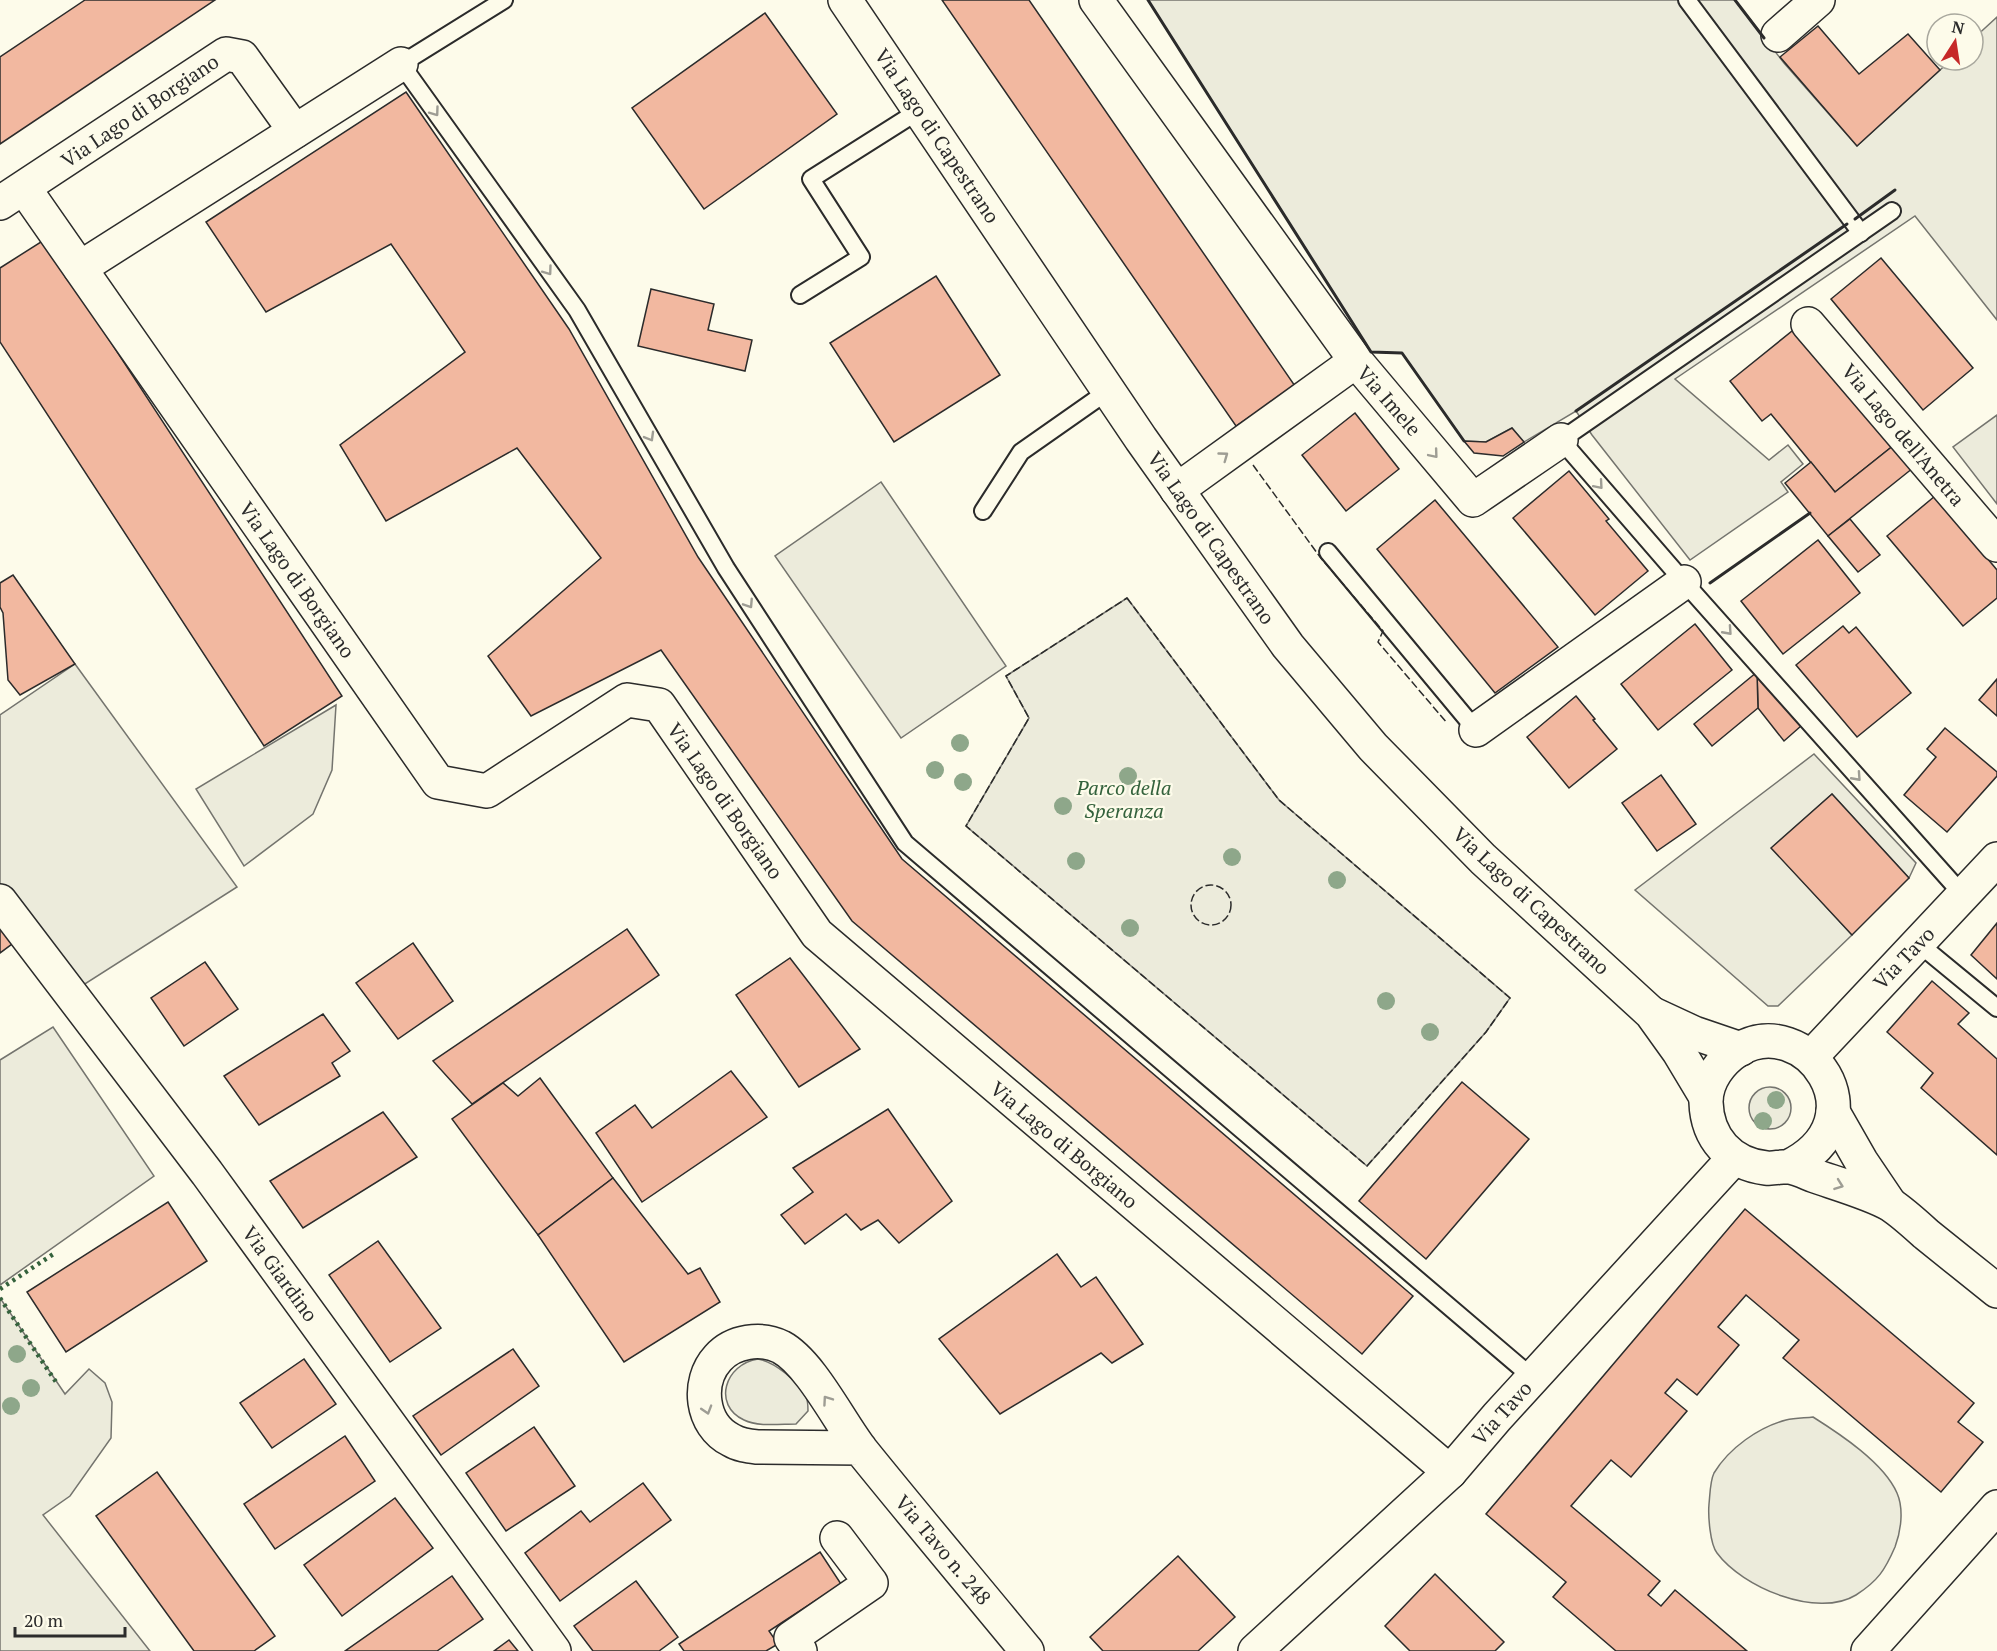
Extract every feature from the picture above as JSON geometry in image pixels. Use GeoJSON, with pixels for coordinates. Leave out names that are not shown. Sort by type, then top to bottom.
{"type":"FeatureCollection","features":[{"type":"Feature","properties":{"kind":"street","name":"Via Lago di Capestrano"},"geometry":{"type":"LineString","coordinates":[[845,0],[1108,391],[1288,646],[1373,747],[1483,859],[1651,1013],[1679,1052],[1706,1097]]}},
{"type":"Feature","properties":{"kind":"street"},"geometry":{"type":"LineString","coordinates":[[1096,0],[1356,361]]}},
{"type":"Feature","properties":{"kind":"street"},"geometry":{"type":"LineString","coordinates":[[1778,35],[1818,0]]}},
{"type":"Feature","properties":{"kind":"street","name":"Via Lago di Borgiano"},"geometry":{"type":"LineString","coordinates":[[296,131],[242,57],[226,54],[12,196],[80,268],[438,782],[487,791],[627,700],[659,705],[817,934],[1450,1472]]}},
{"type":"Feature","properties":{"kind":"street"},"geometry":{"type":"LineString","coordinates":[[80,268],[401,64]]}},
{"type":"Feature","properties":{"kind":"street","name":"Via Lago dell'Anetra"},"geometry":{"type":"LineString","coordinates":[[1808,324],[1997,545]]}},
{"type":"Feature","properties":{"kind":"street","name":"Via Imele"},"geometry":{"type":"LineString","coordinates":[[1177,490],[1356,361],[1473,500],[1561,440]]}},
{"type":"Feature","properties":{"kind":"street"},"geometry":{"type":"LineString","coordinates":[[1476,730],[1684,582]]}},
{"type":"Feature","properties":{"kind":"street","name":"Via Tavo"},"geometry":{"type":"LineString","coordinates":[[1811,1057],[1997,859]]}},
{"type":"Feature","properties":{"kind":"street","name":"Via Giardino"},"geometry":{"type":"LineString","coordinates":[[0,901],[207,1173],[554,1651]]}},
{"type":"Feature","properties":{"kind":"street","name":"Via Lago di Capestrano"},"geometry":{"type":"LineString","coordinates":[[1651,1013],[1695,1033],[1741,1049]]}},
{"type":"Feature","properties":{"kind":"street"},"geometry":{"type":"LineString","coordinates":[[1777,1042],[1795,1047],[1811,1057],[1824,1073],[1832,1092],[1833,1112],[1829,1130],[1819,1146],[1805,1158],[1788,1167],[1770,1169],[1751,1166],[1734,1158],[1721,1147],[1706,1115],[1706,1097],[1712,1077],[1724,1061],[1741,1049],[1759,1043],[1777,1042]]}},
{"type":"Feature","properties":{"kind":"street"},"geometry":{"type":"LineString","coordinates":[[1833,1112],[1890,1204],[1997,1291]]}},
{"type":"Feature","properties":{"kind":"street","name":"Via Tavo"},"geometry":{"type":"LineString","coordinates":[[1255,1651],[1450,1472],[1734,1158]]}},
{"type":"Feature","properties":{"kind":"street"},"geometry":{"type":"LineString","coordinates":[[1788,1167],[1890,1204]]}},
{"type":"Feature","properties":{"kind":"street","name":"Via Tavo n. 248"},"geometry":{"type":"LineString","coordinates":[[860,1448],[757,1447],[730,1440],[718,1431],[705,1406],[704,1391],[711,1367],[719,1357],[742,1343],[756,1341],[769,1343],[781,1347],[792,1355],[860,1448],[1027,1651]]}},
{"type":"Feature","properties":{"kind":"street"},"geometry":{"type":"LineString","coordinates":[[1868,1651],[1997,1507]]}},
{"type":"Feature","properties":{"kind":"street"},"geometry":{"type":"LineString","coordinates":[[801,1651],[791,1638],[871,1583],[837,1538]]}},
{"type":"Feature","properties":{"kind":"lane"},"geometry":{"type":"LineString","coordinates":[[504,0],[401,64],[577,310],[726,568],[905,843],[1533,1378]]}},
{"type":"Feature","properties":{"kind":"lane"},"geometry":{"type":"LineString","coordinates":[[1688,0],[1861,233]]}},
{"type":"Feature","properties":{"kind":"lane"},"geometry":{"type":"LineString","coordinates":[[800,295],[861,258],[811,179],[920,110]]}},
{"type":"Feature","properties":{"kind":"lane"},"geometry":{"type":"LineString","coordinates":[[1892,211],[1561,440],[1684,582],[1963,895]]}},
{"type":"Feature","properties":{"kind":"lane"},"geometry":{"type":"LineString","coordinates":[[983,511],[1021,452],[1108,391]]}},
{"type":"Feature","properties":{"kind":"lane"},"geometry":{"type":"LineString","coordinates":[[1328,552],[1476,730]]}},
{"type":"Feature","properties":{"kind":"lane"},"geometry":{"type":"LineString","coordinates":[[1918,943],[1997,1008]]}},
{"type":"Feature","properties":{"kind":"green space"},"geometry":{"type":"Polygon","coordinates":[[[1148,0],[1735,0],[1784,63],[1857,146],[1938,72],[1985,72],[1985,28],[1997,17],[1997,320],[1915,216],[1675,379],[1769,460],[1788,445],[1803,464],[1781,482],[1788,492],[1690,560],[1592,435],[1576,411],[1524,442],[1512,428],[1486,442],[1464,441],[1402,353],[1371,352],[1148,0]]]}},
{"type":"Feature","properties":{"kind":"green space"},"geometry":{"type":"Polygon","coordinates":[[[1997,415],[1997,504],[1953,447],[1997,415]]]}},
{"type":"Feature","properties":{"kind":"green space"},"geometry":{"type":"Polygon","coordinates":[[[881,482],[1006,666],[901,738],[775,556],[881,482]]]}},
{"type":"Feature","properties":{"kind":"green space","name":"Parco della Speranza"},"geometry":{"type":"Polygon","coordinates":[[[1127,598],[1279,800],[1510,998],[1486,1032],[1367,1166],[966,826],[1029,718],[1006,676],[1127,598]]]}},
{"type":"Feature","properties":{"kind":"green space"},"geometry":{"type":"Polygon","coordinates":[[[75,664],[237,887],[77,989],[0,886],[0,715],[75,664]]]}},
{"type":"Feature","properties":{"kind":"green space"},"geometry":{"type":"Polygon","coordinates":[[[336,705],[332,770],[313,814],[244,866],[196,789],[336,705]]]}},
{"type":"Feature","properties":{"kind":"green space"},"geometry":{"type":"Polygon","coordinates":[[[1814,754],[1916,863],[1909,878],[1832,794],[1772,848],[1852,935],[1778,1006],[1768,1006],[1635,890],[1814,754]]]}},
{"type":"Feature","properties":{"kind":"green space"},"geometry":{"type":"Polygon","coordinates":[[[53,1027],[154,1176],[0,1285],[0,1060],[53,1027]]]}},
{"type":"Feature","properties":{"kind":"green space"},"geometry":{"type":"Polygon","coordinates":[[[1770,1087],[1785,1093],[1791,1108],[1785,1123],[1770,1129],[1755,1123],[1749,1108],[1755,1093],[1770,1087]]]}},
{"type":"Feature","properties":{"kind":"green space"},"geometry":{"type":"Polygon","coordinates":[[[0,1298],[65,1394],[89,1369],[105,1383],[112,1402],[111,1438],[70,1496],[43,1515],[150,1651],[0,1651],[0,1298]]]}},
{"type":"Feature","properties":{"kind":"green space"},"geometry":{"type":"Polygon","coordinates":[[[758,1359],[772,1364],[785,1373],[798,1385],[806,1397],[808,1411],[796,1424],[756,1424],[744,1420],[728,1405],[726,1395],[731,1377],[747,1362],[758,1359]]]}},
{"type":"Feature","properties":{"kind":"green space"},"geometry":{"type":"Polygon","coordinates":[[[1813,1417],[1872,1460],[1891,1482],[1899,1499],[1901,1513],[1895,1547],[1884,1569],[1875,1580],[1856,1595],[1840,1601],[1821,1603],[1781,1596],[1762,1588],[1729,1566],[1715,1549],[1711,1537],[1709,1515],[1710,1488],[1714,1473],[1736,1447],[1755,1433],[1776,1423],[1789,1419],[1813,1417]]]}},
{"type":"Feature","properties":{"kind":"building"},"geometry":{"type":"Polygon","coordinates":[[[85,0],[215,0],[0,144],[0,57],[85,0]]]}},
{"type":"Feature","properties":{"kind":"building"},"geometry":{"type":"Polygon","coordinates":[[[942,0],[1029,0],[1295,386],[1236,426],[942,0]]]}},
{"type":"Feature","properties":{"kind":"building"},"geometry":{"type":"Polygon","coordinates":[[[765,13],[837,114],[704,209],[632,108],[765,13]]]}},
{"type":"Feature","properties":{"kind":"building"},"geometry":{"type":"Polygon","coordinates":[[[1818,26],[1859,74],[1908,34],[1925,53],[1925,72],[1938,72],[1857,146],[1780,57],[1818,26]]]}},
{"type":"Feature","properties":{"kind":"building"},"geometry":{"type":"Polygon","coordinates":[[[406,92],[569,329],[698,557],[902,859],[1413,1296],[1362,1354],[852,921],[661,650],[531,716],[488,656],[601,558],[517,448],[386,521],[340,445],[465,352],[391,244],[266,312],[206,222],[406,92]]]}},
{"type":"Feature","properties":{"kind":"building"},"geometry":{"type":"Polygon","coordinates":[[[44,240],[342,696],[264,746],[0,342],[0,268],[44,240]]]}},
{"type":"Feature","properties":{"kind":"building"},"geometry":{"type":"Polygon","coordinates":[[[1881,258],[1973,368],[1923,410],[1831,299],[1881,258]]]}},
{"type":"Feature","properties":{"kind":"building"},"geometry":{"type":"Polygon","coordinates":[[[936,276],[1000,375],[894,442],[830,343],[936,276]]]}},
{"type":"Feature","properties":{"kind":"building"},"geometry":{"type":"Polygon","coordinates":[[[651,289],[714,304],[708,330],[752,340],[745,371],[638,346],[651,289]]]}},
{"type":"Feature","properties":{"kind":"building"},"geometry":{"type":"Polygon","coordinates":[[[1802,323],[1894,445],[1835,492],[1771,414],[1762,421],[1730,381],[1802,323]]]}},
{"type":"Feature","properties":{"kind":"building"},"geometry":{"type":"Polygon","coordinates":[[[1355,413],[1399,469],[1346,511],[1302,455],[1355,413]]]}},
{"type":"Feature","properties":{"kind":"building"},"geometry":{"type":"Polygon","coordinates":[[[1512,428],[1524,442],[1503,456],[1474,453],[1464,441],[1486,442],[1512,428]]]}},
{"type":"Feature","properties":{"kind":"building"},"geometry":{"type":"Polygon","coordinates":[[[1894,445],[1913,468],[1828,536],[1785,483],[1811,462],[1835,492],[1894,445]]]}},
{"type":"Feature","properties":{"kind":"building"},"geometry":{"type":"Polygon","coordinates":[[[1569,471],[1609,519],[1606,521],[1648,571],[1595,615],[1513,518],[1569,471]]]}},
{"type":"Feature","properties":{"kind":"building"},"geometry":{"type":"Polygon","coordinates":[[[1935,496],[1997,570],[1997,598],[1963,626],[1887,536],[1935,496]]]}},
{"type":"Feature","properties":{"kind":"building"},"geometry":{"type":"Polygon","coordinates":[[[1435,500],[1558,647],[1495,693],[1377,549],[1435,500]]]}},
{"type":"Feature","properties":{"kind":"building"},"geometry":{"type":"Polygon","coordinates":[[[1850,519],[1880,555],[1858,572],[1828,536],[1850,519]]]}},
{"type":"Feature","properties":{"kind":"building"},"geometry":{"type":"Polygon","coordinates":[[[1818,540],[1860,593],[1783,654],[1741,601],[1818,540]]]}},
{"type":"Feature","properties":{"kind":"building"},"geometry":{"type":"Polygon","coordinates":[[[13,575],[75,664],[20,695],[8,680],[3,613],[0,607],[0,583],[13,575]]]}},
{"type":"Feature","properties":{"kind":"building"},"geometry":{"type":"Polygon","coordinates":[[[1695,624],[1732,670],[1658,730],[1621,684],[1695,624]]]}},
{"type":"Feature","properties":{"kind":"building"},"geometry":{"type":"Polygon","coordinates":[[[1843,626],[1849,633],[1856,627],[1911,693],[1857,737],[1796,665],[1843,626]]]}},
{"type":"Feature","properties":{"kind":"building"},"geometry":{"type":"Polygon","coordinates":[[[1757,672],[1801,726],[1784,741],[1758,708],[1757,672]]]}},
{"type":"Feature","properties":{"kind":"building"},"geometry":{"type":"Polygon","coordinates":[[[1757,672],[1758,708],[1712,746],[1694,724],[1757,672]]]}},
{"type":"Feature","properties":{"kind":"building"},"geometry":{"type":"Polygon","coordinates":[[[1997,679],[1997,716],[1979,700],[1997,679]]]}},
{"type":"Feature","properties":{"kind":"building"},"geometry":{"type":"Polygon","coordinates":[[[1576,696],[1617,749],[1569,788],[1527,737],[1576,696]]]}},
{"type":"Feature","properties":{"kind":"building"},"geometry":{"type":"Polygon","coordinates":[[[1945,728],[1997,772],[1997,776],[1947,832],[1904,795],[1936,757],[1927,749],[1945,728]]]}},
{"type":"Feature","properties":{"kind":"building"},"geometry":{"type":"Polygon","coordinates":[[[1661,775],[1696,824],[1657,851],[1622,803],[1661,775]]]}},
{"type":"Feature","properties":{"kind":"building"},"geometry":{"type":"Polygon","coordinates":[[[1832,794],[1909,878],[1852,935],[1771,848],[1832,794]]]}},
{"type":"Feature","properties":{"kind":"building"},"geometry":{"type":"Polygon","coordinates":[[[0,919],[16,941],[0,953],[0,919]]]}},
{"type":"Feature","properties":{"kind":"building"},"geometry":{"type":"Polygon","coordinates":[[[1997,923],[1997,979],[1971,955],[1997,923]]]}},
{"type":"Feature","properties":{"kind":"building"},"geometry":{"type":"Polygon","coordinates":[[[627,929],[659,975],[472,1104],[433,1061],[627,929]]]}},
{"type":"Feature","properties":{"kind":"building"},"geometry":{"type":"Polygon","coordinates":[[[413,943],[453,1001],[398,1039],[356,983],[413,943]]]}},
{"type":"Feature","properties":{"kind":"building"},"geometry":{"type":"Polygon","coordinates":[[[790,958],[860,1049],[799,1087],[736,995],[790,958]]]}},
{"type":"Feature","properties":{"kind":"building"},"geometry":{"type":"Polygon","coordinates":[[[205,962],[238,1009],[184,1046],[151,998],[205,962]]]}},
{"type":"Feature","properties":{"kind":"building"},"geometry":{"type":"Polygon","coordinates":[[[1932,981],[1969,1013],[1958,1024],[1997,1059],[1997,1155],[1921,1088],[1933,1073],[1887,1032],[1932,981]]]}},
{"type":"Feature","properties":{"kind":"building"},"geometry":{"type":"Polygon","coordinates":[[[323,1014],[350,1051],[332,1063],[340,1076],[259,1125],[224,1076],[323,1014]]]}},
{"type":"Feature","properties":{"kind":"building"},"geometry":{"type":"Polygon","coordinates":[[[731,1071],[767,1117],[642,1202],[596,1133],[635,1105],[652,1128],[731,1071]]]}},
{"type":"Feature","properties":{"kind":"building"},"geometry":{"type":"Polygon","coordinates":[[[540,1078],[613,1178],[538,1235],[452,1119],[503,1083],[518,1096],[540,1078]]]}},
{"type":"Feature","properties":{"kind":"building"},"geometry":{"type":"Polygon","coordinates":[[[1462,1082],[1529,1139],[1426,1259],[1359,1201],[1462,1082]]]}},
{"type":"Feature","properties":{"kind":"building"},"geometry":{"type":"Polygon","coordinates":[[[888,1109],[952,1201],[899,1243],[878,1220],[861,1230],[846,1214],[805,1244],[781,1215],[813,1192],[793,1168],[888,1109]]]}},
{"type":"Feature","properties":{"kind":"building"},"geometry":{"type":"Polygon","coordinates":[[[383,1112],[417,1157],[303,1228],[270,1181],[383,1112]]]}},
{"type":"Feature","properties":{"kind":"building"},"geometry":{"type":"Polygon","coordinates":[[[613,1178],[688,1274],[700,1268],[720,1302],[624,1362],[538,1235],[613,1178]]]}},
{"type":"Feature","properties":{"kind":"building"},"geometry":{"type":"Polygon","coordinates":[[[168,1202],[207,1261],[66,1352],[27,1292],[168,1202]]]}},
{"type":"Feature","properties":{"kind":"building"},"geometry":{"type":"Polygon","coordinates":[[[1745,1209],[1974,1403],[1958,1422],[1983,1442],[1941,1492],[1783,1358],[1799,1340],[1746,1295],[1718,1327],[1739,1345],[1697,1395],[1677,1379],[1665,1393],[1687,1411],[1631,1477],[1611,1460],[1571,1506],[1660,1581],[1648,1595],[1661,1606],[1675,1590],[1747,1651],[1616,1651],[1553,1597],[1566,1582],[1486,1514],[1745,1209]]]}},
{"type":"Feature","properties":{"kind":"building"},"geometry":{"type":"Polygon","coordinates":[[[378,1241],[441,1328],[390,1362],[329,1275],[378,1241]]]}},
{"type":"Feature","properties":{"kind":"building"},"geometry":{"type":"Polygon","coordinates":[[[1057,1254],[1081,1287],[1096,1277],[1143,1344],[1112,1363],[1101,1353],[1000,1414],[939,1339],[1057,1254]]]}},
{"type":"Feature","properties":{"kind":"building"},"geometry":{"type":"Polygon","coordinates":[[[513,1349],[539,1386],[441,1455],[413,1416],[513,1349]]]}},
{"type":"Feature","properties":{"kind":"building"},"geometry":{"type":"Polygon","coordinates":[[[304,1359],[336,1404],[272,1448],[240,1403],[304,1359]]]}},
{"type":"Feature","properties":{"kind":"building"},"geometry":{"type":"Polygon","coordinates":[[[534,1427],[575,1486],[506,1531],[466,1473],[534,1427]]]}},
{"type":"Feature","properties":{"kind":"building"},"geometry":{"type":"Polygon","coordinates":[[[345,1436],[375,1481],[275,1549],[244,1504],[345,1436]]]}},
{"type":"Feature","properties":{"kind":"building"},"geometry":{"type":"Polygon","coordinates":[[[157,1472],[275,1636],[254,1651],[194,1651],[96,1516],[157,1472]]]}},
{"type":"Feature","properties":{"kind":"building"},"geometry":{"type":"Polygon","coordinates":[[[643,1483],[671,1520],[560,1601],[525,1553],[581,1511],[590,1522],[643,1483]]]}},
{"type":"Feature","properties":{"kind":"building"},"geometry":{"type":"Polygon","coordinates":[[[395,1498],[433,1548],[342,1616],[304,1565],[395,1498]]]}},
{"type":"Feature","properties":{"kind":"building"},"geometry":{"type":"Polygon","coordinates":[[[820,1552],[841,1584],[769,1631],[778,1644],[766,1651],[684,1651],[679,1644],[820,1552]]]}},
{"type":"Feature","properties":{"kind":"building"},"geometry":{"type":"Polygon","coordinates":[[[1178,1556],[1235,1617],[1198,1651],[1103,1651],[1090,1637],[1178,1556]]]}},
{"type":"Feature","properties":{"kind":"building"},"geometry":{"type":"Polygon","coordinates":[[[1435,1574],[1504,1642],[1495,1651],[1410,1651],[1385,1626],[1435,1574]]]}},
{"type":"Feature","properties":{"kind":"building"},"geometry":{"type":"Polygon","coordinates":[[[452,1576],[483,1619],[437,1651],[345,1651],[452,1576]]]}},
{"type":"Feature","properties":{"kind":"building"},"geometry":{"type":"Polygon","coordinates":[[[636,1581],[678,1637],[659,1651],[593,1651],[574,1626],[636,1581]]]}},
{"type":"Feature","properties":{"kind":"building"},"geometry":{"type":"Polygon","coordinates":[[[509,1640],[518,1651],[494,1651],[509,1640]]]}},
{"type":"Feature","properties":{"kind":"hedge"},"geometry":{"type":"LineString","coordinates":[[0,1289],[55,1253]]}},
{"type":"Feature","properties":{"kind":"hedge"},"geometry":{"type":"LineString","coordinates":[[0,1298],[58,1385]]}},
{"type":"Feature","properties":{"kind":"fence"},"geometry":{"type":"LineString","coordinates":[[1253,465],[1320,557],[1383,631],[1378,642],[1447,723]]}},
{"type":"Feature","properties":{"kind":"fence"},"geometry":{"type":"LineString","coordinates":[[1127,598],[1279,800],[1510,998],[1486,1032],[1367,1166],[966,826],[1029,718],[1006,676],[1127,598]]}},
{"type":"Feature","properties":{"kind":"fence"},"geometry":{"type":"LineString","coordinates":[[1211,885],[1219,886],[1225,891],[1230,897],[1231,905],[1230,913],[1225,919],[1219,924],[1211,925],[1203,924],[1197,919],[1192,913],[1191,905],[1192,897],[1197,891],[1203,886],[1211,885]]}},
{"type":"Feature","properties":{"kind":"wall"},"geometry":{"type":"LineString","coordinates":[[1148,0],[1371,352],[1402,353],[1464,441]]}},
{"type":"Feature","properties":{"kind":"wall"},"geometry":{"type":"LineString","coordinates":[[1735,0],[1764,38]]}},
{"type":"Feature","properties":{"kind":"wall"},"geometry":{"type":"LineString","coordinates":[[1855,219],[1895,190]]}},
{"type":"Feature","properties":{"kind":"wall"},"geometry":{"type":"LineString","coordinates":[[1576,411],[1847,224]]}},
{"type":"Feature","properties":{"kind":"wall"},"geometry":{"type":"LineString","coordinates":[[1710,583],[1810,513]]}}]}
